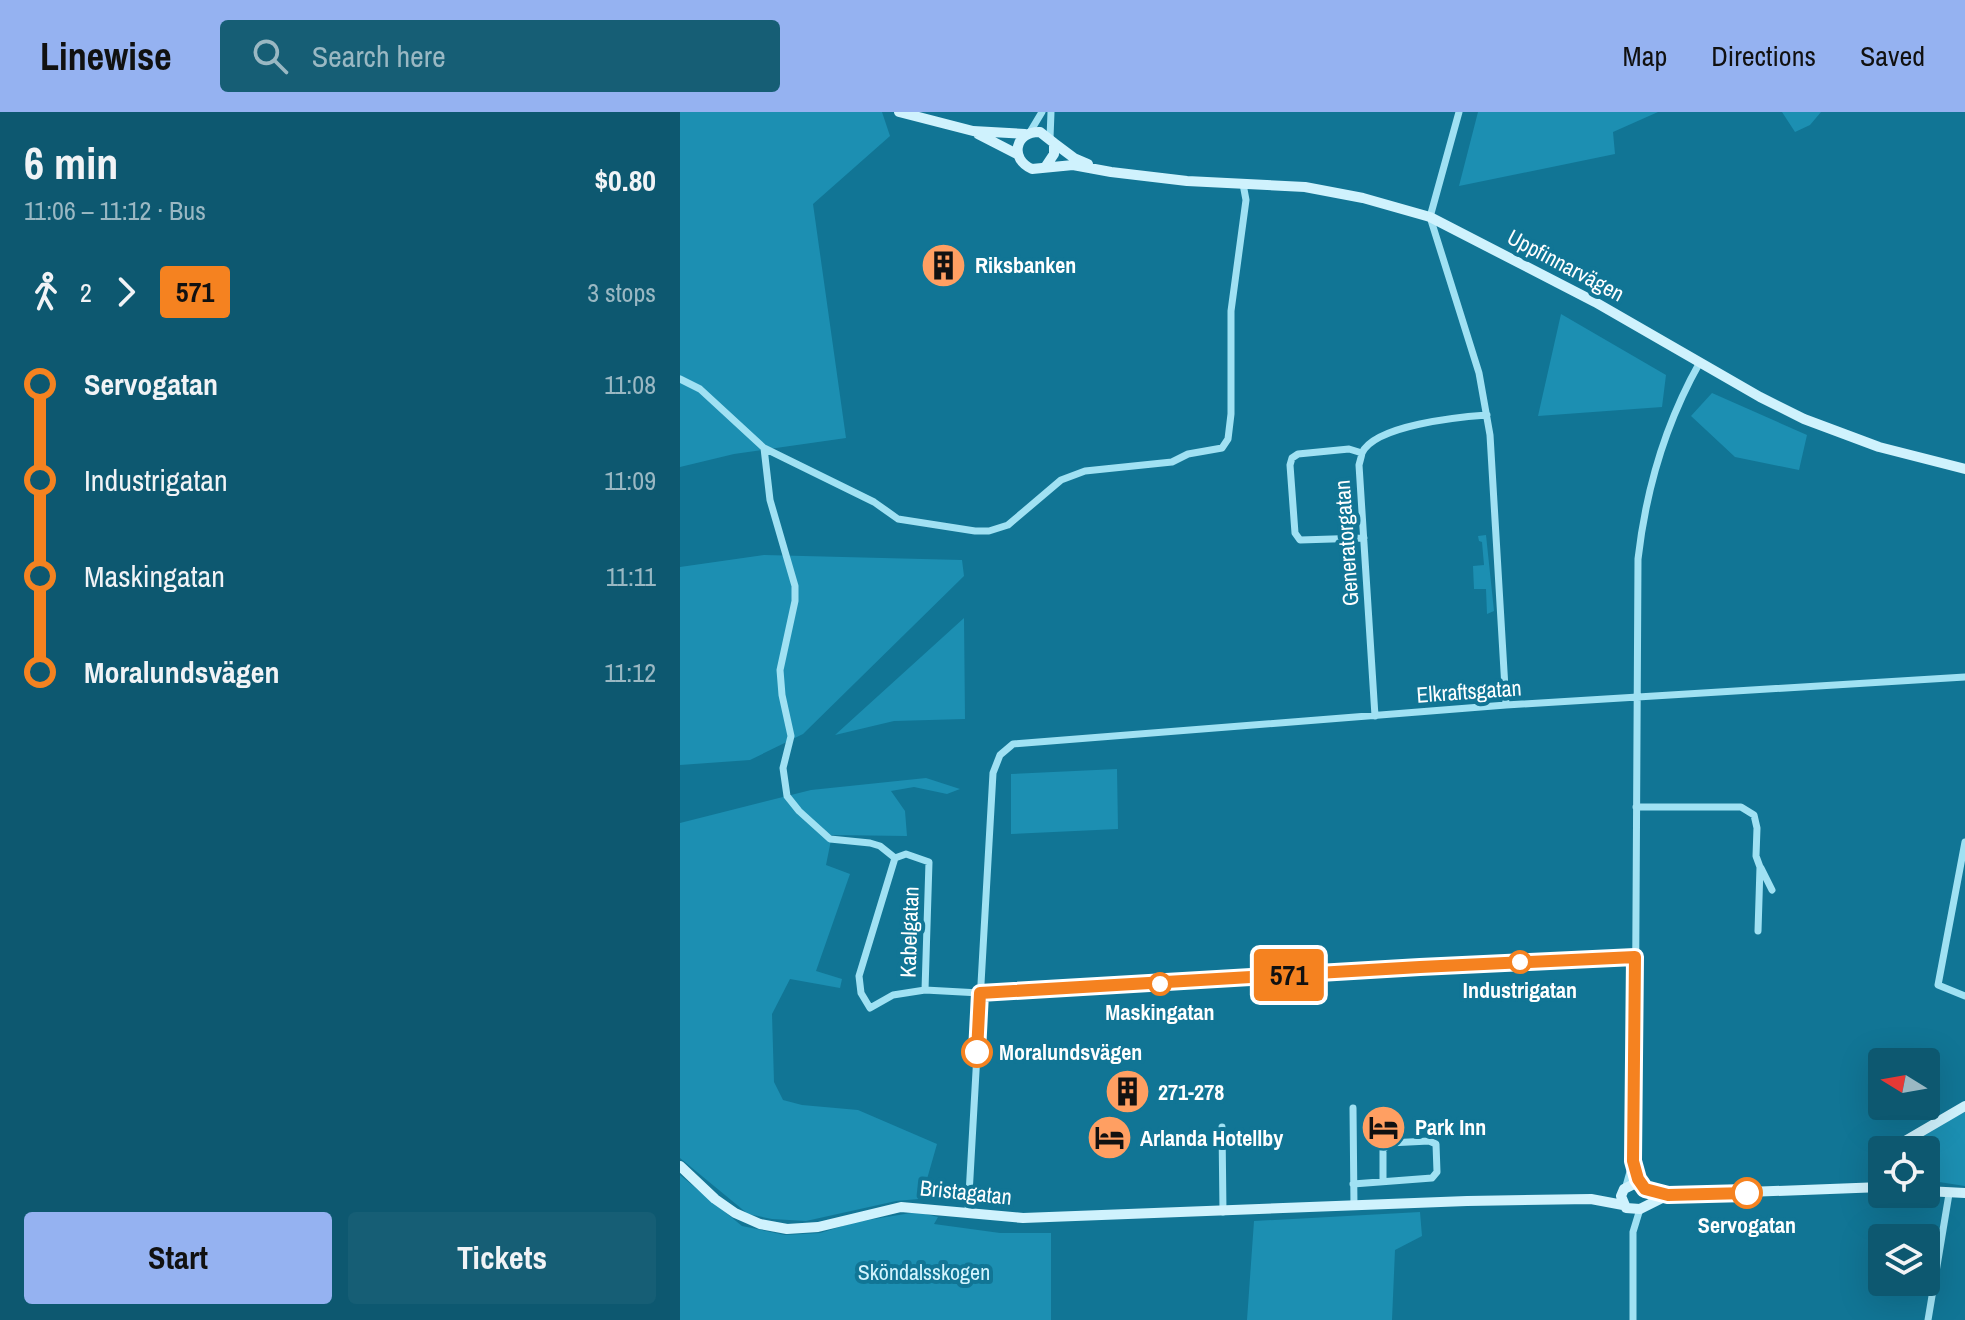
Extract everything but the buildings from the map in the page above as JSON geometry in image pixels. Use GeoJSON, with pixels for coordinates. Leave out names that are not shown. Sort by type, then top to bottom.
{"type":"FeatureCollection","features":[{"type":"Feature","properties":{"kind":"street"},"geometry":{"type":"LineString","coordinates":[[899,112],[973,131],[1040,132],[1052,140]]}},
{"type":"Feature","properties":{"kind":"street"},"geometry":{"type":"LineString","coordinates":[[1042,112],[1017,146],[1020,161],[1032,169],[1046,166],[1054,154],[1051,112]]}},
{"type":"Feature","properties":{"kind":"street"},"geometry":{"type":"LineString","coordinates":[[1459,112],[1430,217],[1475,361],[1487,415],[1506,705]]}},
{"type":"Feature","properties":{"kind":"street"},"geometry":{"type":"LineString","coordinates":[[973,131],[1017,154]]}},
{"type":"Feature","properties":{"kind":"street","name":"Uppfinnarvägen"},"geometry":{"type":"LineString","coordinates":[[1052,140],[1074,158],[1125,173]]}},
{"type":"Feature","properties":{"kind":"street","name":"Uppfinnarvägen"},"geometry":{"type":"LineString","coordinates":[[1046,166],[1073,165],[1187,181],[1332,192],[1430,217],[1595,302],[1770,402],[1832,431],[1894,452],[1965,469]]}},
{"type":"Feature","properties":{"kind":"street"},"geometry":{"type":"LineString","coordinates":[[680,379],[700,389],[764,448],[874,502],[898,519],[975,531],[989,531],[1008,525],[1061,480],[1085,471],[1172,462],[1188,454],[1222,448],[1228,439],[1231,414],[1231,311],[1246,200],[1243,184]]}},
{"type":"Feature","properties":{"kind":"street"},"geometry":{"type":"LineString","coordinates":[[1633,1320],[1633,1232],[1621,1196],[1633,1161],[1636,593],[1642,524],[1666,434],[1685,388],[1700,362]]}},
{"type":"Feature","properties":{"kind":"street","name":"Generatorgatan"},"geometry":{"type":"LineString","coordinates":[[1375,716],[1359,465],[1362,453],[1377,439],[1419,424],[1487,415]]}},
{"type":"Feature","properties":{"kind":"street"},"geometry":{"type":"LineString","coordinates":[[764,448],[770,500],[795,586],[795,601],[780,670],[791,736],[783,768],[787,796],[830,839],[870,843],[880,846],[895,858],[859,976],[861,993],[870,1008],[893,995],[925,990],[980,993],[1635,957]]}},
{"type":"Feature","properties":{"kind":"street"},"geometry":{"type":"LineString","coordinates":[[1362,453],[1349,449],[1298,454],[1292,458],[1290,465],[1295,533],[1300,540],[1364,538]]}},
{"type":"Feature","properties":{"kind":"street","name":"Elkraftsgatan"},"geometry":{"type":"LineString","coordinates":[[980,993],[993,773],[1000,755],[1013,744],[1506,705],[1965,677]]}},
{"type":"Feature","properties":{"kind":"street"},"geometry":{"type":"LineString","coordinates":[[1636,807],[1741,807],[1749,810],[1756,820],[1756,856],[1772,890]]}},
{"type":"Feature","properties":{"kind":"street"},"geometry":{"type":"LineString","coordinates":[[1965,842],[1938,985],[1965,996]]}},
{"type":"Feature","properties":{"kind":"street","name":"Kabelgatan"},"geometry":{"type":"LineString","coordinates":[[895,858],[906,854],[929,862],[925,990]]}},
{"type":"Feature","properties":{"kind":"street"},"geometry":{"type":"LineString","coordinates":[[1758,931],[1760,867]]}},
{"type":"Feature","properties":{"kind":"street"},"geometry":{"type":"LineString","coordinates":[[968,1212],[980,993]]}},
{"type":"Feature","properties":{"kind":"street"},"geometry":{"type":"LineString","coordinates":[[1917,1136],[1965,1106]]}},
{"type":"Feature","properties":{"kind":"street"},"geometry":{"type":"LineString","coordinates":[[1353,1108],[1354,1207]]}},
{"type":"Feature","properties":{"kind":"street"},"geometry":{"type":"LineString","coordinates":[[1222,1127],[1223,1212]]}},
{"type":"Feature","properties":{"kind":"street"},"geometry":{"type":"LineString","coordinates":[[1353,1184],[1432,1178],[1437,1172],[1436,1144],[1429,1141],[1389,1143],[1383,1150],[1383,1181]]}},
{"type":"Feature","properties":{"kind":"street"},"geometry":{"type":"LineString","coordinates":[[1633,1161],[1647,1198],[1633,1232]]}},
{"type":"Feature","properties":{"kind":"street","name":"Bristagatan"},"geometry":{"type":"LineString","coordinates":[[680,1166],[735,1213],[760,1224],[787,1229],[818,1227],[901,1207],[1023,1218],[1467,1201],[1591,1199],[1641,1207],[1668,1195]]}},
{"type":"Feature","properties":{"kind":"street","name":"Bristagatan"},"geometry":{"type":"LineString","coordinates":[[1591,1199],[1634,1184],[1668,1195],[1868,1188]]}},
{"type":"Feature","properties":{"kind":"street"},"geometry":{"type":"LineString","coordinates":[[1940,1193],[1965,1193]]}},
{"type":"Feature","properties":{"kind":"street"},"geometry":{"type":"LineString","coordinates":[[1949,1194],[1965,1201]]}},
{"type":"Feature","properties":{"kind":"street"},"geometry":{"type":"LineString","coordinates":[[1928,1320],[1949,1194]]}},
{"type":"Feature","properties":{"kind":"green space"},"geometry":{"type":"Polygon","coordinates":[[[680,112],[882,112],[890,136],[813,204],[846,438],[734,454],[680,467],[680,112]]]}},
{"type":"Feature","properties":{"kind":"green space"},"geometry":{"type":"Polygon","coordinates":[[[1478,112],[1658,112],[1613,132],[1615,154],[1459,186],[1478,112]]]}},
{"type":"Feature","properties":{"kind":"green space"},"geometry":{"type":"Polygon","coordinates":[[[1782,112],[1821,112],[1810,125],[1795,132],[1782,112]]]}},
{"type":"Feature","properties":{"kind":"green space"},"geometry":{"type":"Polygon","coordinates":[[[1561,314],[1666,375],[1662,407],[1538,416],[1561,314]]]}},
{"type":"Feature","properties":{"kind":"green space"},"geometry":{"type":"Polygon","coordinates":[[[1712,393],[1807,435],[1799,470],[1735,457],[1691,416],[1712,393]]]}},
{"type":"Feature","properties":{"kind":"green space"},"geometry":{"type":"Polygon","coordinates":[[[1486,535],[1494,611],[1487,614],[1486,589],[1474,589],[1473,566],[1484,565],[1482,542],[1478,536],[1486,535]]]}},
{"type":"Feature","properties":{"kind":"green space"},"geometry":{"type":"Polygon","coordinates":[[[764,555],[962,560],[964,576],[803,734],[750,760],[680,765],[680,567],[764,555]]]}},
{"type":"Feature","properties":{"kind":"green space"},"geometry":{"type":"Polygon","coordinates":[[[964,618],[965,719],[894,721],[835,735],[964,618]]]}},
{"type":"Feature","properties":{"kind":"green space"},"geometry":{"type":"Polygon","coordinates":[[[1117,769],[1118,829],[1011,834],[1011,774],[1117,769]]]}},
{"type":"Feature","properties":{"kind":"green space"},"geometry":{"type":"Polygon","coordinates":[[[926,778],[960,789],[947,794],[914,787],[891,791],[905,811],[907,836],[832,835],[826,865],[850,874],[816,971],[842,979],[840,988],[790,979],[772,1014],[774,1082],[783,1100],[802,1105],[858,1110],[937,1144],[925,1186],[933,1193],[930,1198],[896,1201],[806,1221],[748,1214],[680,1158],[680,823],[811,790],[926,778]]]}},
{"type":"Feature","properties":{"kind":"green space"},"geometry":{"type":"Polygon","coordinates":[[[1965,1112],[1965,1186],[1940,1182],[1940,1136],[1919,1136],[1965,1112]]]}},
{"type":"Feature","properties":{"kind":"green space","name":"Sköndalsskogen"},"geometry":{"type":"Polygon","coordinates":[[[680,1175],[742,1226],[785,1235],[820,1233],[856,1222],[917,1212],[938,1217],[934,1224],[1000,1233],[1051,1233],[1051,1320],[680,1320],[680,1175]]]}},
{"type":"Feature","properties":{"kind":"green space"},"geometry":{"type":"Polygon","coordinates":[[[1420,1212],[1422,1236],[1395,1250],[1392,1320],[1247,1320],[1254,1221],[1420,1212]]]}},
{"type":"Feature","properties":{"kind":"bus line","name":"571"},"geometry":{"type":"LineString","coordinates":[[977,1052],[980,993],[1635,957],[1633,1161],[1638,1179],[1645,1189],[1668,1195],[1747,1193]]}},
{"type":"Feature","properties":{"kind":"place","name":"Riksbanken"},"geometry":{"type":"Point","coordinates":[944,265]}},
{"type":"Feature","properties":{"kind":"place","name":"Industrigatan"},"geometry":{"type":"Point","coordinates":[1520,962]}},
{"type":"Feature","properties":{"kind":"place","name":"Maskingatan"},"geometry":{"type":"Point","coordinates":[1160,984]}},
{"type":"Feature","properties":{"kind":"place","name":"Moralundsvägen"},"geometry":{"type":"Point","coordinates":[977,1052]}},
{"type":"Feature","properties":{"kind":"place","name":"271-278"},"geometry":{"type":"Point","coordinates":[1127,1092]}},
{"type":"Feature","properties":{"kind":"place","name":"Park Inn"},"geometry":{"type":"Point","coordinates":[1384,1127]}},
{"type":"Feature","properties":{"kind":"place","name":"Arlanda Hotellby"},"geometry":{"type":"Point","coordinates":[1109,1138]}},
{"type":"Feature","properties":{"kind":"place","name":"Servogatan"},"geometry":{"type":"Point","coordinates":[1747,1193]}}]}
